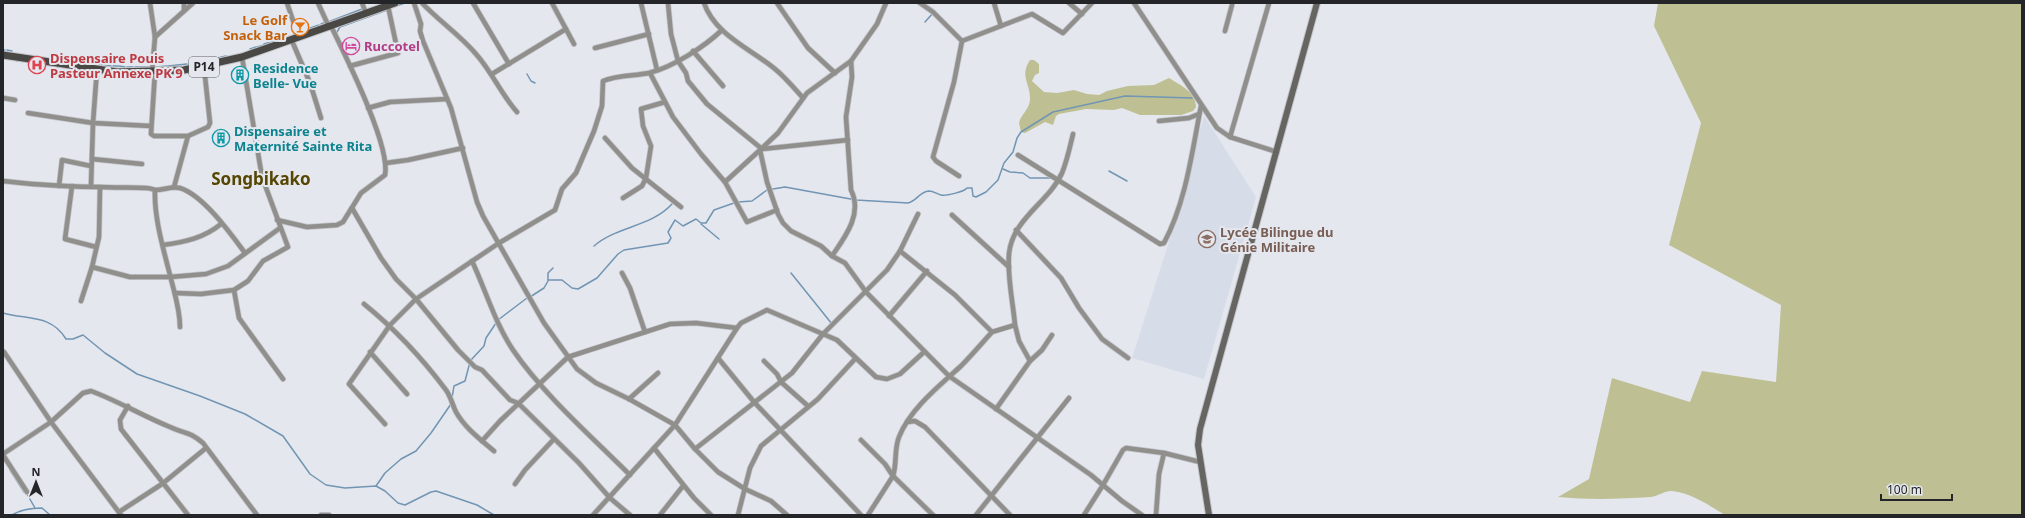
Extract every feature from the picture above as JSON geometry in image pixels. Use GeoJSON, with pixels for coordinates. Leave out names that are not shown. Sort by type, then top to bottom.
{"type":"FeatureCollection","features":[{"type":"Feature","properties":{"kind":"main road"},"geometry":{"type":"LineString","coordinates":[[1208,515],[1198,445],[1200,429],[1317,3]]}},
{"type":"Feature","properties":{"kind":"main road","name":"P14"},"geometry":{"type":"LineString","coordinates":[[3,54],[98,69],[154,72],[204,67],[242,57],[392,4]]}},
{"type":"Feature","properties":{"kind":"street"},"geometry":{"type":"LineString","coordinates":[[150,3],[155,37],[151,126],[152,135],[188,136],[208,127],[210,123],[204,67]]}},
{"type":"Feature","properties":{"kind":"street"},"geometry":{"type":"LineString","coordinates":[[184,3],[184,10]]}},
{"type":"Feature","properties":{"kind":"street"},"geometry":{"type":"LineString","coordinates":[[155,37],[193,3]]}},
{"type":"Feature","properties":{"kind":"street"},"geometry":{"type":"LineString","coordinates":[[287,3],[295,39],[321,118]]}},
{"type":"Feature","properties":{"kind":"street"},"geometry":{"type":"LineString","coordinates":[[277,220],[307,227],[337,225],[343,222],[361,193],[385,175],[386,163],[368,108],[350,66],[318,3]]}},
{"type":"Feature","properties":{"kind":"street"},"geometry":{"type":"LineString","coordinates":[[362,3],[366,14]]}},
{"type":"Feature","properties":{"kind":"street"},"geometry":{"type":"LineString","coordinates":[[414,3],[421,24],[420,31],[423,41],[447,99],[478,202],[533,306],[568,357],[577,369],[596,383],[629,399],[675,425],[695,449],[718,472],[745,489],[771,501],[787,515]]}},
{"type":"Feature","properties":{"kind":"street"},"geometry":{"type":"LineString","coordinates":[[422,3],[476,54],[492,74],[507,101],[517,112]]}},
{"type":"Feature","properties":{"kind":"street"},"geometry":{"type":"LineString","coordinates":[[473,3],[509,64]]}},
{"type":"Feature","properties":{"kind":"street"},"geometry":{"type":"LineString","coordinates":[[552,3],[574,44]]}},
{"type":"Feature","properties":{"kind":"street"},"geometry":{"type":"LineString","coordinates":[[641,3],[657,70]]}},
{"type":"Feature","properties":{"kind":"street"},"geometry":{"type":"LineString","coordinates":[[668,3],[671,34],[678,61],[686,73],[688,81],[707,104],[761,150],[767,182],[783,223],[791,231],[821,246],[832,256],[845,263],[866,292],[949,376],[1103,485],[1142,515]]}},
{"type":"Feature","properties":{"kind":"street"},"geometry":{"type":"LineString","coordinates":[[704,3],[709,14],[722,30],[775,69],[803,98]]}},
{"type":"Feature","properties":{"kind":"street"},"geometry":{"type":"LineString","coordinates":[[777,3],[808,48],[835,73]]}},
{"type":"Feature","properties":{"kind":"street"},"geometry":{"type":"LineString","coordinates":[[725,182],[778,133],[803,98],[811,90],[851,61],[877,24],[886,3]]}},
{"type":"Feature","properties":{"kind":"street"},"geometry":{"type":"LineString","coordinates":[[920,3],[932,12],[962,41]]}},
{"type":"Feature","properties":{"kind":"street"},"geometry":{"type":"LineString","coordinates":[[994,3],[1001,26]]}},
{"type":"Feature","properties":{"kind":"street"},"geometry":{"type":"LineString","coordinates":[[1068,3],[1082,14]]}},
{"type":"Feature","properties":{"kind":"street"},"geometry":{"type":"LineString","coordinates":[[962,41],[1021,20],[1032,14],[1063,33],[1092,3]]}},
{"type":"Feature","properties":{"kind":"street"},"geometry":{"type":"LineString","coordinates":[[1134,3],[1217,128],[1230,137],[1277,152]]}},
{"type":"Feature","properties":{"kind":"street"},"geometry":{"type":"LineString","coordinates":[[1230,137],[1269,3]]}},
{"type":"Feature","properties":{"kind":"street"},"geometry":{"type":"LineString","coordinates":[[350,66],[398,53],[392,4]]}},
{"type":"Feature","properties":{"kind":"street"},"geometry":{"type":"LineString","coordinates":[[1225,31],[1231,4]]}},
{"type":"Feature","properties":{"kind":"street"},"geometry":{"type":"LineString","coordinates":[[492,74],[566,28]]}},
{"type":"Feature","properties":{"kind":"street"},"geometry":{"type":"LineString","coordinates":[[384,424],[349,384],[390,325],[416,299],[499,243],[555,210],[562,189],[576,174],[594,131],[602,106],[603,81],[650,73],[678,61],[712,39],[722,30]]}},
{"type":"Feature","properties":{"kind":"street"},"geometry":{"type":"LineString","coordinates":[[595,48],[649,34]]}},
{"type":"Feature","properties":{"kind":"street"},"geometry":{"type":"LineString","coordinates":[[959,176],[936,161],[933,157],[954,82],[962,41]]}},
{"type":"Feature","properties":{"kind":"street"},"geometry":{"type":"LineString","coordinates":[[693,51],[723,86]]}},
{"type":"Feature","properties":{"kind":"street"},"geometry":{"type":"LineString","coordinates":[[175,293],[201,294],[234,290],[248,281],[263,261],[288,247],[262,177],[242,57]]}},
{"type":"Feature","properties":{"kind":"street"},"geometry":{"type":"LineString","coordinates":[[832,256],[853,224],[854,200],[851,190],[846,117],[852,77],[851,61]]}},
{"type":"Feature","properties":{"kind":"street"},"geometry":{"type":"LineString","coordinates":[[91,186],[93,124],[98,69]]}},
{"type":"Feature","properties":{"kind":"street"},"geometry":{"type":"LineString","coordinates":[[650,73],[680,126],[725,182],[747,222],[777,210]]}},
{"type":"Feature","properties":{"kind":"street"},"geometry":{"type":"LineString","coordinates":[[3,98],[15,100]]}},
{"type":"Feature","properties":{"kind":"street"},"geometry":{"type":"LineString","coordinates":[[368,108],[390,102],[447,99]]}},
{"type":"Feature","properties":{"kind":"street"},"geometry":{"type":"LineString","coordinates":[[623,198],[642,186],[646,178],[651,146],[643,126],[641,109],[666,102]]}},
{"type":"Feature","properties":{"kind":"street"},"geometry":{"type":"LineString","coordinates":[[1018,155],[1157,244],[1164,243],[1174,223],[1185,183],[1201,106]]}},
{"type":"Feature","properties":{"kind":"street"},"geometry":{"type":"LineString","coordinates":[[28,113],[93,124],[151,126]]}},
{"type":"Feature","properties":{"kind":"street"},"geometry":{"type":"LineString","coordinates":[[1159,121],[1189,118],[1199,114]]}},
{"type":"Feature","properties":{"kind":"street"},"geometry":{"type":"LineString","coordinates":[[1030,360],[1019,341],[1015,325],[1009,254],[1016,230],[1062,173],[1073,134]]}},
{"type":"Feature","properties":{"kind":"street"},"geometry":{"type":"LineString","coordinates":[[174,187],[188,136]]}},
{"type":"Feature","properties":{"kind":"street"},"geometry":{"type":"LineString","coordinates":[[606,138],[632,168],[682,207]]}},
{"type":"Feature","properties":{"kind":"street"},"geometry":{"type":"LineString","coordinates":[[761,150],[848,140]]}},
{"type":"Feature","properties":{"kind":"street"},"geometry":{"type":"LineString","coordinates":[[386,163],[408,160],[463,148]]}},
{"type":"Feature","properties":{"kind":"street"},"geometry":{"type":"LineString","coordinates":[[92,159],[142,164]]}},
{"type":"Feature","properties":{"kind":"street"},"geometry":{"type":"LineString","coordinates":[[59,186],[62,160],[92,166]]}},
{"type":"Feature","properties":{"kind":"street"},"geometry":{"type":"LineString","coordinates":[[3,181],[45,186],[150,188],[155,190],[174,187],[189,192],[221,224],[245,253]]}},
{"type":"Feature","properties":{"kind":"street"},"geometry":{"type":"LineString","coordinates":[[72,186],[65,239],[96,247]]}},
{"type":"Feature","properties":{"kind":"street"},"geometry":{"type":"LineString","coordinates":[[81,301],[92,267],[99,230],[100,187]]}},
{"type":"Feature","properties":{"kind":"street"},"geometry":{"type":"LineString","coordinates":[[155,190],[155,201],[163,245],[180,314],[180,327]]}},
{"type":"Feature","properties":{"kind":"street"},"geometry":{"type":"LineString","coordinates":[[352,208],[388,267],[408,293],[416,299],[458,350],[475,367],[482,370],[510,400],[518,403],[579,463],[610,498],[630,515]]}},
{"type":"Feature","properties":{"kind":"street"},"geometry":{"type":"LineString","coordinates":[[695,449],[792,373],[822,334],[887,270],[900,251],[918,214]]}},
{"type":"Feature","properties":{"kind":"street"},"geometry":{"type":"LineString","coordinates":[[952,215],[1009,266]]}},
{"type":"Feature","properties":{"kind":"street"},"geometry":{"type":"LineString","coordinates":[[163,245],[186,242],[208,234],[221,224]]}},
{"type":"Feature","properties":{"kind":"street"},"geometry":{"type":"LineString","coordinates":[[92,267],[126,277],[200,275],[228,266],[280,228]]}},
{"type":"Feature","properties":{"kind":"street"},"geometry":{"type":"LineString","coordinates":[[1016,230],[1061,278],[1079,308],[1102,339],[1128,358]]}},
{"type":"Feature","properties":{"kind":"street"},"geometry":{"type":"LineString","coordinates":[[900,251],[927,271],[955,295],[992,332]]}},
{"type":"Feature","properties":{"kind":"street"},"geometry":{"type":"LineString","coordinates":[[472,261],[489,297],[498,324],[513,349],[539,384],[630,475]]}},
{"type":"Feature","properties":{"kind":"street"},"geometry":{"type":"LineString","coordinates":[[889,316],[927,271]]}},
{"type":"Feature","properties":{"kind":"street"},"geometry":{"type":"LineString","coordinates":[[622,273],[630,288],[646,332]]}},
{"type":"Feature","properties":{"kind":"street"},"geometry":{"type":"LineString","coordinates":[[234,290],[239,318],[283,379]]}},
{"type":"Feature","properties":{"kind":"street"},"geometry":{"type":"LineString","coordinates":[[364,304],[390,325],[451,396],[456,411],[464,422],[494,451]]}},
{"type":"Feature","properties":{"kind":"street"},"geometry":{"type":"LineString","coordinates":[[593,515],[675,425],[741,323],[768,310],[841,343],[870,374],[887,379],[904,372],[924,352]]}},
{"type":"Feature","properties":{"kind":"street"},"geometry":{"type":"LineString","coordinates":[[482,441],[518,403],[568,357],[670,324],[686,323],[737,328]]}},
{"type":"Feature","properties":{"kind":"street"},"geometry":{"type":"LineString","coordinates":[[868,515],[893,476],[896,465],[898,441],[907,422],[992,332],[1015,325]]}},
{"type":"Feature","properties":{"kind":"street"},"geometry":{"type":"LineString","coordinates":[[996,409],[1030,360],[1042,350],[1052,335]]}},
{"type":"Feature","properties":{"kind":"street"},"geometry":{"type":"LineString","coordinates":[[4,352],[52,422],[120,514],[162,484],[206,448]]}},
{"type":"Feature","properties":{"kind":"street"},"geometry":{"type":"LineString","coordinates":[[370,352],[407,394]]}},
{"type":"Feature","properties":{"kind":"street"},"geometry":{"type":"LineString","coordinates":[[718,358],[779,430],[861,515]]}},
{"type":"Feature","properties":{"kind":"street"},"geometry":{"type":"LineString","coordinates":[[738,515],[753,460],[761,446],[818,399],[855,359]]}},
{"type":"Feature","properties":{"kind":"street"},"geometry":{"type":"LineString","coordinates":[[764,360],[777,374],[781,382],[808,406]]}},
{"type":"Feature","properties":{"kind":"street"},"geometry":{"type":"LineString","coordinates":[[629,399],[658,373]]}},
{"type":"Feature","properties":{"kind":"street"},"geometry":{"type":"LineString","coordinates":[[27,492],[3,454],[52,422],[87,391],[91,390],[128,406],[171,428],[192,434],[206,448],[257,515]]}},
{"type":"Feature","properties":{"kind":"street"},"geometry":{"type":"LineString","coordinates":[[976,515],[1069,398]]}},
{"type":"Feature","properties":{"kind":"street"},"geometry":{"type":"LineString","coordinates":[[128,406],[120,420],[121,429],[162,484],[167,487],[188,515]]}},
{"type":"Feature","properties":{"kind":"street"},"geometry":{"type":"LineString","coordinates":[[907,422],[915,421],[925,427],[1010,515]]}},
{"type":"Feature","properties":{"kind":"street"},"geometry":{"type":"LineString","coordinates":[[515,484],[554,439]]}},
{"type":"Feature","properties":{"kind":"street"},"geometry":{"type":"LineString","coordinates":[[861,440],[886,464],[893,476],[933,515]]}},
{"type":"Feature","properties":{"kind":"street"},"geometry":{"type":"LineString","coordinates":[[654,448],[683,486],[711,515]]}},
{"type":"Feature","properties":{"kind":"street"},"geometry":{"type":"LineString","coordinates":[[1084,515],[1123,450],[1126,448],[1164,453],[1200,462]]}},
{"type":"Feature","properties":{"kind":"street"},"geometry":{"type":"LineString","coordinates":[[1156,515],[1159,474],[1164,453]]}},
{"type":"Feature","properties":{"kind":"street"},"geometry":{"type":"LineString","coordinates":[[660,515],[683,486]]}},
{"type":"Feature","properties":{"kind":"street"},"geometry":{"type":"LineString","coordinates":[[321,515],[329,515]]}},
{"type":"Feature","properties":{"kind":"shaded area","name":"Lycée Bilingue du Génie Militaire"},"geometry":{"type":"Polygon","coordinates":[[[1204,116],[1256,197],[1204,379],[1132,358],[1174,226],[1204,116]]]}},
{"type":"Feature","properties":{"kind":"green space"},"geometry":{"type":"Polygon","coordinates":[[[1658,3],[2022,3],[2022,515],[1725,515],[1693,497],[1672,491],[1667,491],[1656,496],[1640,498],[1593,499],[1558,497],[1589,479],[1612,378],[1690,402],[1702,371],[1776,382],[1781,305],[1669,245],[1701,123],[1654,26],[1658,3]]]}},
{"type":"Feature","properties":{"kind":"green space"},"geometry":{"type":"Polygon","coordinates":[[[1030,60],[1034,60],[1039,64],[1039,73],[1035,75],[1032,81],[1044,92],[1057,93],[1074,90],[1087,94],[1099,95],[1107,91],[1128,86],[1154,85],[1169,78],[1190,93],[1196,107],[1193,111],[1181,115],[1140,115],[1122,108],[1114,110],[1086,109],[1059,114],[1056,116],[1053,125],[1045,122],[1025,133],[1021,132],[1019,123],[1028,107],[1030,100],[1025,75],[1030,60]]]}},
{"type":"Feature","properties":{"kind":"waterway"},"geometry":{"type":"LineString","coordinates":[[396,6],[405,3]]}},
{"type":"Feature","properties":{"kind":"waterway"},"geometry":{"type":"LineString","coordinates":[[328,22],[362,9]]}},
{"type":"Feature","properties":{"kind":"waterway"},"geometry":{"type":"LineString","coordinates":[[337,32],[340,27],[387,10]]}},
{"type":"Feature","properties":{"kind":"waterway"},"geometry":{"type":"LineString","coordinates":[[925,22],[933,13]]}},
{"type":"Feature","properties":{"kind":"waterway"},"geometry":{"type":"LineString","coordinates":[[321,24],[326,22]]}},
{"type":"Feature","properties":{"kind":"waterway"},"geometry":{"type":"LineString","coordinates":[[310,28],[319,25]]}},
{"type":"Feature","properties":{"kind":"waterway"},"geometry":{"type":"LineString","coordinates":[[300,32],[308,29]]}},
{"type":"Feature","properties":{"kind":"waterway"},"geometry":{"type":"LineString","coordinates":[[275,41],[288,36]]}},
{"type":"Feature","properties":{"kind":"waterway"},"geometry":{"type":"LineString","coordinates":[[264,44],[274,41]]}},
{"type":"Feature","properties":{"kind":"waterway"},"geometry":{"type":"LineString","coordinates":[[257,47],[264,45]]}},
{"type":"Feature","properties":{"kind":"waterway"},"geometry":{"type":"LineString","coordinates":[[250,49],[256,47]]}},
{"type":"Feature","properties":{"kind":"waterway"},"geometry":{"type":"LineString","coordinates":[[7,50],[12,51]]}},
{"type":"Feature","properties":{"kind":"waterway"},"geometry":{"type":"LineString","coordinates":[[191,64],[226,56]]}},
{"type":"Feature","properties":{"kind":"waterway"},"geometry":{"type":"LineString","coordinates":[[84,57],[88,62],[99,64]]}},
{"type":"Feature","properties":{"kind":"waterway"},"geometry":{"type":"LineString","coordinates":[[17,61],[22,61]]}},
{"type":"Feature","properties":{"kind":"waterway"},"geometry":{"type":"LineString","coordinates":[[101,64],[111,66]]}},
{"type":"Feature","properties":{"kind":"waterway"},"geometry":{"type":"LineString","coordinates":[[168,66],[187,64]]}},
{"type":"Feature","properties":{"kind":"waterway"},"geometry":{"type":"LineString","coordinates":[[52,66],[58,67]]}},
{"type":"Feature","properties":{"kind":"waterway"},"geometry":{"type":"LineString","coordinates":[[113,66],[118,66]]}},
{"type":"Feature","properties":{"kind":"waterway"},"geometry":{"type":"LineString","coordinates":[[119,66],[125,67]]}},
{"type":"Feature","properties":{"kind":"waterway"},"geometry":{"type":"LineString","coordinates":[[155,67],[167,66]]}},
{"type":"Feature","properties":{"kind":"waterway"},"geometry":{"type":"LineString","coordinates":[[127,67],[133,67]]}},
{"type":"Feature","properties":{"kind":"waterway"},"geometry":{"type":"LineString","coordinates":[[135,67],[151,67]]}},
{"type":"Feature","properties":{"kind":"waterway"},"geometry":{"type":"LineString","coordinates":[[76,70],[94,73]]}},
{"type":"Feature","properties":{"kind":"waterway"},"geometry":{"type":"LineString","coordinates":[[178,74],[203,71]]}},
{"type":"Feature","properties":{"kind":"waterway"},"geometry":{"type":"LineString","coordinates":[[100,73],[105,74]]}},
{"type":"Feature","properties":{"kind":"waterway"},"geometry":{"type":"LineString","coordinates":[[157,75],[176,74]]}},
{"type":"Feature","properties":{"kind":"waterway"},"geometry":{"type":"LineString","coordinates":[[527,74],[531,81],[535,83]]}},
{"type":"Feature","properties":{"kind":"waterway"},"geometry":{"type":"LineString","coordinates":[[123,75],[131,76]]}},
{"type":"Feature","properties":{"kind":"waterway"},"geometry":{"type":"LineString","coordinates":[[143,75],[152,75]]}},
{"type":"Feature","properties":{"kind":"waterway"},"geometry":{"type":"LineString","coordinates":[[133,76],[141,76]]}},
{"type":"Feature","properties":{"kind":"waterway"},"geometry":{"type":"LineString","coordinates":[[738,202],[752,201],[767,190],[785,187],[856,200],[908,203],[923,193],[929,191],[943,195],[972,188],[973,196],[976,197],[986,192],[998,180],[1004,163],[1013,152],[1017,138],[1021,132],[1053,112],[1125,96],[1192,98]]}},
{"type":"Feature","properties":{"kind":"waterway"},"geometry":{"type":"LineString","coordinates":[[1003,169],[1010,172],[1023,173],[1030,178],[1051,178]]}},
{"type":"Feature","properties":{"kind":"waterway"},"geometry":{"type":"LineString","coordinates":[[1109,171],[1127,181]]}},
{"type":"Feature","properties":{"kind":"waterway"},"geometry":{"type":"LineString","coordinates":[[548,280],[562,280],[572,288],[578,289],[597,278],[618,254],[624,250],[668,243],[671,238],[668,232],[675,220],[683,226],[696,219],[701,223],[706,223],[714,210],[734,203]]}},
{"type":"Feature","properties":{"kind":"waterway"},"geometry":{"type":"LineString","coordinates":[[594,246],[613,234],[644,222],[664,212],[672,204]]}},
{"type":"Feature","properties":{"kind":"waterway"},"geometry":{"type":"LineString","coordinates":[[701,224],[719,239]]}},
{"type":"Feature","properties":{"kind":"waterway"},"geometry":{"type":"LineString","coordinates":[[548,280],[548,273],[553,268]]}},
{"type":"Feature","properties":{"kind":"waterway"},"geometry":{"type":"LineString","coordinates":[[791,273],[832,324]]}},
{"type":"Feature","properties":{"kind":"waterway"},"geometry":{"type":"LineString","coordinates":[[530,297],[544,288],[548,281]]}},
{"type":"Feature","properties":{"kind":"waterway"},"geometry":{"type":"LineString","coordinates":[[498,320],[527,298]]}},
{"type":"Feature","properties":{"kind":"waterway"},"geometry":{"type":"LineString","coordinates":[[3,313],[38,319],[46,322],[53,325],[66,339],[73,339],[83,335],[105,353],[137,374],[200,396],[245,414],[283,436],[310,474],[326,485],[345,488],[376,486],[385,491],[398,503],[405,505],[436,491],[477,505],[494,515]]}},
{"type":"Feature","properties":{"kind":"waterway"},"geometry":{"type":"LineString","coordinates":[[471,360],[484,346],[486,338],[496,323]]}},
{"type":"Feature","properties":{"kind":"waterway"},"geometry":{"type":"LineString","coordinates":[[452,398],[454,386],[465,381],[470,362]]}},
{"type":"Feature","properties":{"kind":"waterway"},"geometry":{"type":"LineString","coordinates":[[376,486],[385,473],[401,459],[416,451],[431,433],[451,404]]}},
{"type":"Feature","properties":{"kind":"waterway"},"geometry":{"type":"LineString","coordinates":[[10,470],[24,492]]}},
{"type":"Feature","properties":{"kind":"waterway"},"geometry":{"type":"LineString","coordinates":[[27,494],[35,508]]}},
{"type":"Feature","properties":{"kind":"waterway"},"geometry":{"type":"LineString","coordinates":[[12,515],[20,511],[34,508],[42,508],[50,515]]}},
{"type":"Feature","properties":{"kind":"place","name":"Le Golf Snack Bar"},"geometry":{"type":"Point","coordinates":[300,27]}},
{"type":"Feature","properties":{"kind":"place","name":"Ruccotel"},"geometry":{"type":"Point","coordinates":[351,46]}},
{"type":"Feature","properties":{"kind":"place","name":"Dispensaire Pouis Pasteur Annexe PK 9"},"geometry":{"type":"Point","coordinates":[37,65]}},
{"type":"Feature","properties":{"kind":"place","name":"Residence Belle- Vue"},"geometry":{"type":"Point","coordinates":[240,75]}},
{"type":"Feature","properties":{"kind":"place","name":"Dispensaire et Maternité Sainte Rita"},"geometry":{"type":"Point","coordinates":[221,138]}},
{"type":"Feature","properties":{"kind":"place","name":"Lycée Bilingue du Génie Militaire"},"geometry":{"type":"Point","coordinates":[1207,239]}},
{"type":"Feature","properties":{"kind":"district","name":"Songbikako"},"geometry":{"type":"Point","coordinates":[261,179]}}]}
